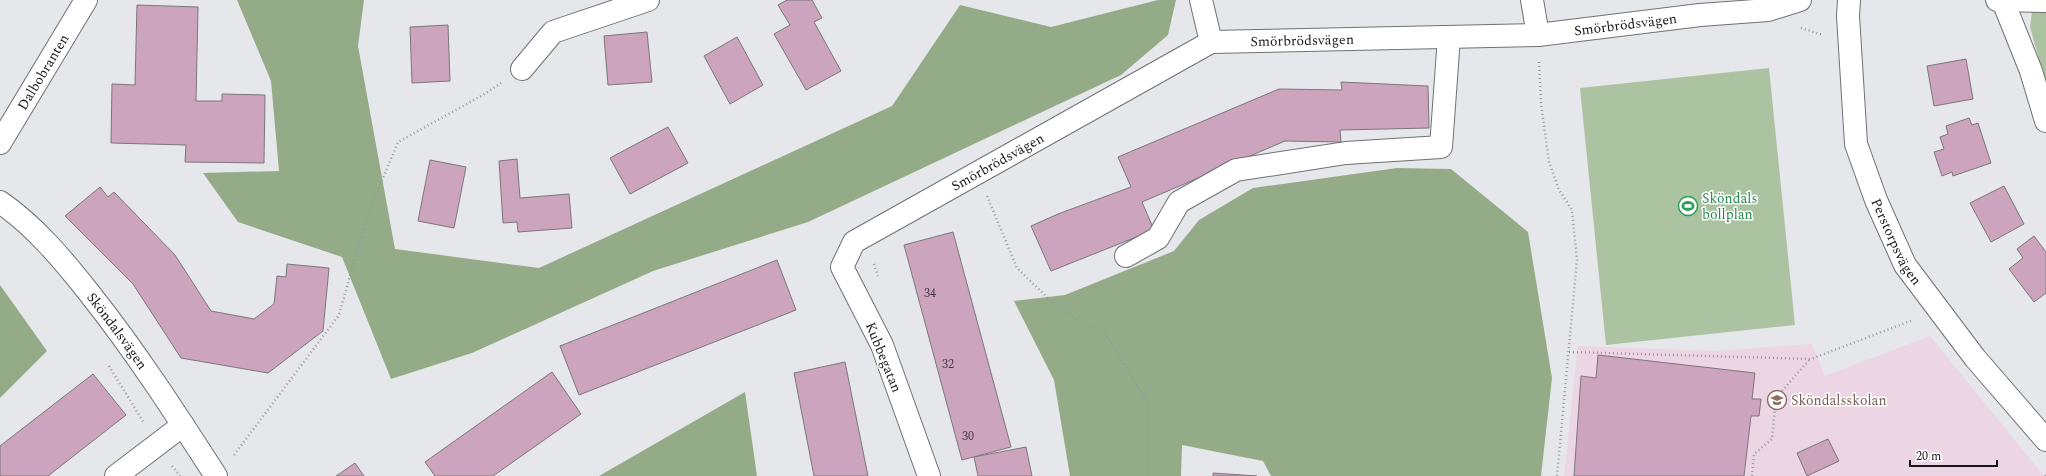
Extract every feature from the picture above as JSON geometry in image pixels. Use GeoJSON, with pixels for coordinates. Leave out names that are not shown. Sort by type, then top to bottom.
{"type":"FeatureCollection","features":[{"type":"Feature","properties":{"kind":"street","name":"Dalbobranten"},"geometry":{"type":"LineString","coordinates":[[0,143],[86,0]]}},
{"type":"Feature","properties":{"kind":"street"},"geometry":{"type":"LineString","coordinates":[[522,69],[553,32],[648,0]]}},
{"type":"Feature","properties":{"kind":"street"},"geometry":{"type":"LineString","coordinates":[[1201,0],[1211,42]]}},
{"type":"Feature","properties":{"kind":"street"},"geometry":{"type":"LineString","coordinates":[[1532,0],[1538,35]]}},
{"type":"Feature","properties":{"kind":"street","name":"Smörbrödsvägen"},"geometry":{"type":"LineString","coordinates":[[854,242],[1211,42],[1538,35],[1699,8],[1768,10],[1800,0]]}},
{"type":"Feature","properties":{"kind":"street","name":"Perstorpsvägen"},"geometry":{"type":"LineString","coordinates":[[1849,0],[1848,16],[1856,144],[1876,200],[1905,265],[1975,358],[2046,440]]}},
{"type":"Feature","properties":{"kind":"street"},"geometry":{"type":"LineString","coordinates":[[2046,1],[2000,0],[2031,71],[2046,121]]}},
{"type":"Feature","properties":{"kind":"street"},"geometry":{"type":"LineString","coordinates":[[1126,256],[1158,238],[1178,202],[1236,170],[1346,153],[1441,147],[1449,36]]}},
{"type":"Feature","properties":{"kind":"street","name":"Sköndalsvägen"},"geometry":{"type":"LineString","coordinates":[[0,202],[41,236],[73,272],[126,341],[216,476]]}},
{"type":"Feature","properties":{"kind":"street","name":"Kubbegatan"},"geometry":{"type":"LineString","coordinates":[[854,242],[842,267],[882,345],[929,476]]}},
{"type":"Feature","properties":{"kind":"street"},"geometry":{"type":"LineString","coordinates":[[116,476],[156,444],[183,425]]}},
{"type":"Feature","properties":{"kind":"path"},"geometry":{"type":"LineString","coordinates":[[1795,26],[1824,35],[1825,43]]}},
{"type":"Feature","properties":{"kind":"path"},"geometry":{"type":"LineString","coordinates":[[1538,35],[1541,103],[1549,162],[1560,190],[1572,210],[1577,260],[1557,476]]}},
{"type":"Feature","properties":{"kind":"path"},"geometry":{"type":"LineString","coordinates":[[232,457],[338,315],[366,219],[398,142],[483,95],[522,69]]}},
{"type":"Feature","properties":{"kind":"path"},"geometry":{"type":"LineString","coordinates":[[977,173],[1017,268],[1059,309],[1106,335],[1148,404],[1148,476]]}},
{"type":"Feature","properties":{"kind":"path"},"geometry":{"type":"LineString","coordinates":[[872,260],[880,282]]}},
{"type":"Feature","properties":{"kind":"path"},"geometry":{"type":"LineString","coordinates":[[1569,352],[1811,359],[1939,310]]}},
{"type":"Feature","properties":{"kind":"path"},"geometry":{"type":"LineString","coordinates":[[1752,476],[1754,454],[1772,439],[1776,398],[1811,359]]}},
{"type":"Feature","properties":{"kind":"path"},"geometry":{"type":"LineString","coordinates":[[105,360],[156,444],[180,476]]}},
{"type":"Feature","properties":{"kind":"shaded area","name":"Sköndalsskolan"},"geometry":{"type":"Polygon","coordinates":[[[1930,336],[2044,476],[1564,476],[1578,346],[1715,351],[1812,344],[1825,376],[1930,336]]]}},
{"type":"Feature","properties":{"kind":"green space"},"geometry":{"type":"Polygon","coordinates":[[[237,0],[364,0],[358,46],[395,249],[539,268],[892,106],[960,5],[1051,27],[1158,0],[1176,0],[1168,35],[1121,75],[808,222],[653,271],[472,353],[391,379],[342,257],[238,222],[203,173],[279,171],[271,81],[237,0]]]}},
{"type":"Feature","properties":{"kind":"green space"},"geometry":{"type":"Polygon","coordinates":[[[2046,10],[2046,84],[2030,27],[2032,12],[2046,10]]]}},
{"type":"Feature","properties":{"kind":"green space","name":"Sköndals bollplan"},"geometry":{"type":"Polygon","coordinates":[[[1769,68],[1795,325],[1606,345],[1580,88],[1769,68]]]}},
{"type":"Feature","properties":{"kind":"green space"},"geometry":{"type":"Polygon","coordinates":[[[1397,168],[1451,169],[1528,232],[1552,378],[1541,476],[1271,476],[1263,461],[1182,445],[1181,476],[1070,476],[1054,380],[1014,301],[1065,295],[1174,251],[1199,220],[1253,188],[1397,168]]]}},
{"type":"Feature","properties":{"kind":"green space"},"geometry":{"type":"Polygon","coordinates":[[[0,285],[47,351],[0,398],[0,285]]]}},
{"type":"Feature","properties":{"kind":"green space"},"geometry":{"type":"Polygon","coordinates":[[[745,392],[757,476],[599,476],[745,392]]]}},
{"type":"Feature","properties":{"kind":"building"},"geometry":{"type":"Polygon","coordinates":[[[787,0],[812,0],[822,18],[814,22],[841,71],[806,90],[774,34],[790,25],[778,5],[787,0]]]}},
{"type":"Feature","properties":{"kind":"building"},"geometry":{"type":"Polygon","coordinates":[[[137,5],[198,7],[196,101],[222,101],[222,94],[265,95],[264,163],[185,162],[186,145],[111,143],[112,84],[135,85],[137,5]]]}},
{"type":"Feature","properties":{"kind":"building"},"geometry":{"type":"Polygon","coordinates":[[[448,25],[450,81],[412,83],[410,27],[448,25]]]}},
{"type":"Feature","properties":{"kind":"building"},"geometry":{"type":"Polygon","coordinates":[[[647,32],[652,82],[608,85],[604,36],[647,32]]]}},
{"type":"Feature","properties":{"kind":"building"},"geometry":{"type":"Polygon","coordinates":[[[737,37],[763,85],[730,104],[704,56],[737,37]]]}},
{"type":"Feature","properties":{"kind":"building"},"geometry":{"type":"Polygon","coordinates":[[[1966,59],[1973,99],[1934,106],[1927,66],[1966,59]]]}},
{"type":"Feature","properties":{"kind":"building"},"geometry":{"type":"Polygon","coordinates":[[[1341,82],[1428,86],[1429,128],[1340,130],[1341,142],[1285,141],[1142,202],[1154,230],[1051,271],[1031,226],[1058,214],[1131,187],[1118,157],[1279,89],[1342,90],[1341,82]]]}},
{"type":"Feature","properties":{"kind":"building"},"geometry":{"type":"Polygon","coordinates":[[[1969,118],[1972,125],[1978,123],[1991,163],[1953,176],[1952,172],[1942,176],[1934,152],[1944,149],[1940,137],[1948,134],[1946,126],[1969,118]]]}},
{"type":"Feature","properties":{"kind":"building"},"geometry":{"type":"Polygon","coordinates":[[[668,127],[688,163],[630,194],[610,158],[668,127]]]}},
{"type":"Feature","properties":{"kind":"building"},"geometry":{"type":"Polygon","coordinates":[[[517,159],[520,198],[569,194],[572,228],[518,232],[517,222],[503,223],[499,161],[517,159]]]}},
{"type":"Feature","properties":{"kind":"building"},"geometry":{"type":"Polygon","coordinates":[[[430,160],[466,167],[454,228],[418,221],[430,160]]]}},
{"type":"Feature","properties":{"kind":"building"},"geometry":{"type":"Polygon","coordinates":[[[2004,186],[2024,224],[1991,242],[1970,203],[2004,186]]]}},
{"type":"Feature","properties":{"kind":"building"},"geometry":{"type":"Polygon","coordinates":[[[100,187],[108,197],[114,192],[175,255],[211,311],[254,319],[274,304],[277,276],[286,277],[287,264],[329,268],[323,331],[268,373],[181,358],[133,284],[65,216],[100,187]]]}},
{"type":"Feature","properties":{"kind":"building"},"geometry":{"type":"Polygon","coordinates":[[[953,232],[1011,447],[962,460],[904,245],[953,232]]]}},
{"type":"Feature","properties":{"kind":"building"},"geometry":{"type":"Polygon","coordinates":[[[2034,236],[2046,252],[2046,293],[2034,302],[2009,269],[2023,258],[2017,249],[2034,236]]]}},
{"type":"Feature","properties":{"kind":"building"},"geometry":{"type":"Polygon","coordinates":[[[777,260],[796,310],[579,395],[560,346],[777,260]]]}},
{"type":"Feature","properties":{"kind":"building"},"geometry":{"type":"Polygon","coordinates":[[[1598,355],[1755,373],[1752,399],[1761,399],[1759,416],[1751,416],[1744,476],[1574,476],[1581,376],[1596,378],[1598,355]]]}},
{"type":"Feature","properties":{"kind":"building"},"geometry":{"type":"Polygon","coordinates":[[[845,362],[868,476],[814,476],[794,373],[845,362]]]}},
{"type":"Feature","properties":{"kind":"building"},"geometry":{"type":"Polygon","coordinates":[[[552,372],[581,414],[493,476],[435,476],[425,462],[552,372]]]}},
{"type":"Feature","properties":{"kind":"building"},"geometry":{"type":"Polygon","coordinates":[[[93,374],[126,415],[48,476],[0,476],[0,446],[93,374]]]}},
{"type":"Feature","properties":{"kind":"building"},"geometry":{"type":"Polygon","coordinates":[[[1828,439],[1839,461],[1807,476],[1797,453],[1828,439]]]}},
{"type":"Feature","properties":{"kind":"building"},"geometry":{"type":"Polygon","coordinates":[[[1026,447],[1032,476],[978,476],[974,457],[1026,447]]]}},
{"type":"Feature","properties":{"kind":"building"},"geometry":{"type":"Polygon","coordinates":[[[355,463],[364,476],[336,476],[355,463]]]}},
{"type":"Feature","properties":{"kind":"building"},"geometry":{"type":"Polygon","coordinates":[[[1213,473],[1257,476],[1213,476],[1213,473]]]}},
{"type":"Feature","properties":{"kind":"place","name":"Sköndals bollplan"},"geometry":{"type":"Point","coordinates":[1688,206]}},
{"type":"Feature","properties":{"kind":"place","name":"Sköndalsskolan"},"geometry":{"type":"Point","coordinates":[1777,400]}}]}
